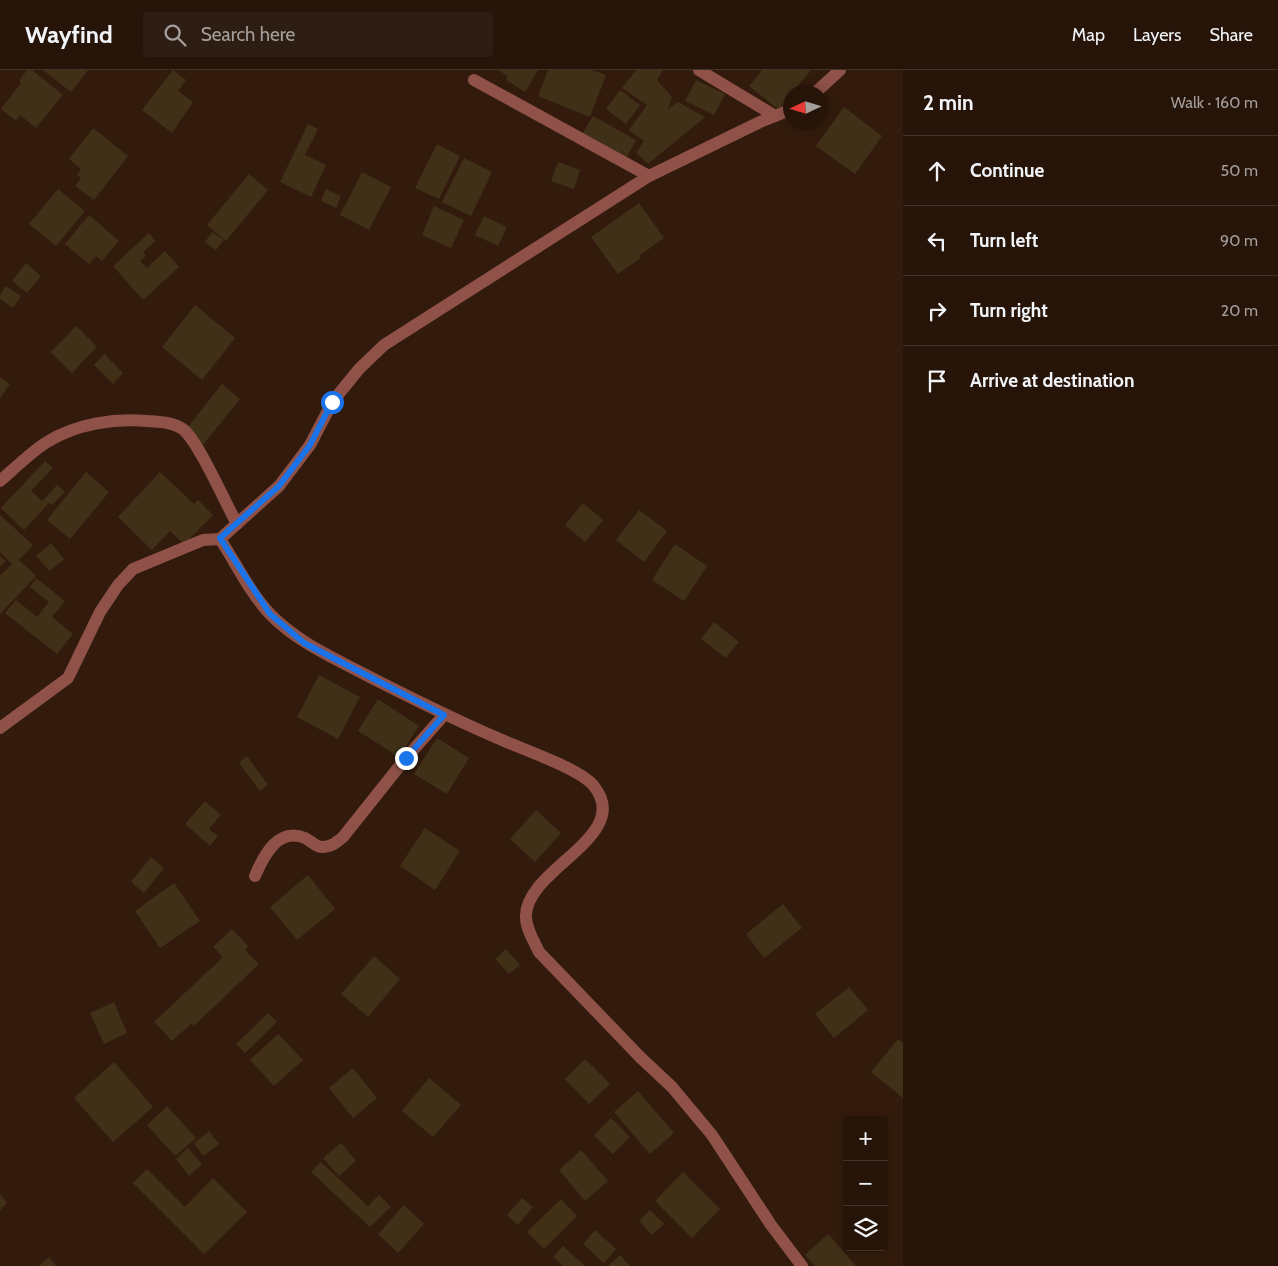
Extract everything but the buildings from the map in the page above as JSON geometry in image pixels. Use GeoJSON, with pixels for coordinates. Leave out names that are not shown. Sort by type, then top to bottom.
{"type":"FeatureCollection","features":[{"type":"Feature","properties":{"kind":"street"},"geometry":{"type":"LineString","coordinates":[[699,70],[775,116]]}},
{"type":"Feature","properties":{"kind":"street"},"geometry":{"type":"LineString","coordinates":[[824,85],[840,70]]}},
{"type":"Feature","properties":{"kind":"street"},"geometry":{"type":"LineString","coordinates":[[474,80],[649,176]]}},
{"type":"Feature","properties":{"kind":"street"},"geometry":{"type":"LineString","coordinates":[[0,728],[68,678],[100,612],[118,585],[133,569],[203,540],[220,538],[279,486],[310,445],[332,402],[359,369],[384,345],[649,176],[783,113]]}},
{"type":"Feature","properties":{"kind":"street"},"geometry":{"type":"LineString","coordinates":[[0,481],[47,442],[73,430],[102,422],[138,420],[169,423],[184,430],[237,524]]}},
{"type":"Feature","properties":{"kind":"street"},"geometry":{"type":"LineString","coordinates":[[220,538],[270,614],[304,643],[444,715],[572,771],[592,785],[604,805],[601,822],[539,888],[530,902],[526,915],[528,930],[539,952],[640,1058],[672,1087],[712,1134],[771,1225],[802,1266]]}},
{"type":"Feature","properties":{"kind":"street"},"geometry":{"type":"LineString","coordinates":[[255,876],[262,860],[284,836],[293,834],[307,839],[320,847],[332,846],[343,838],[406,758],[444,715]]}},
{"type":"Feature","properties":{"kind":"route"},"geometry":{"type":"LineString","coordinates":[[332,402],[310,445],[279,486],[220,538],[270,614],[304,643],[444,715],[406,758]]}}]}
